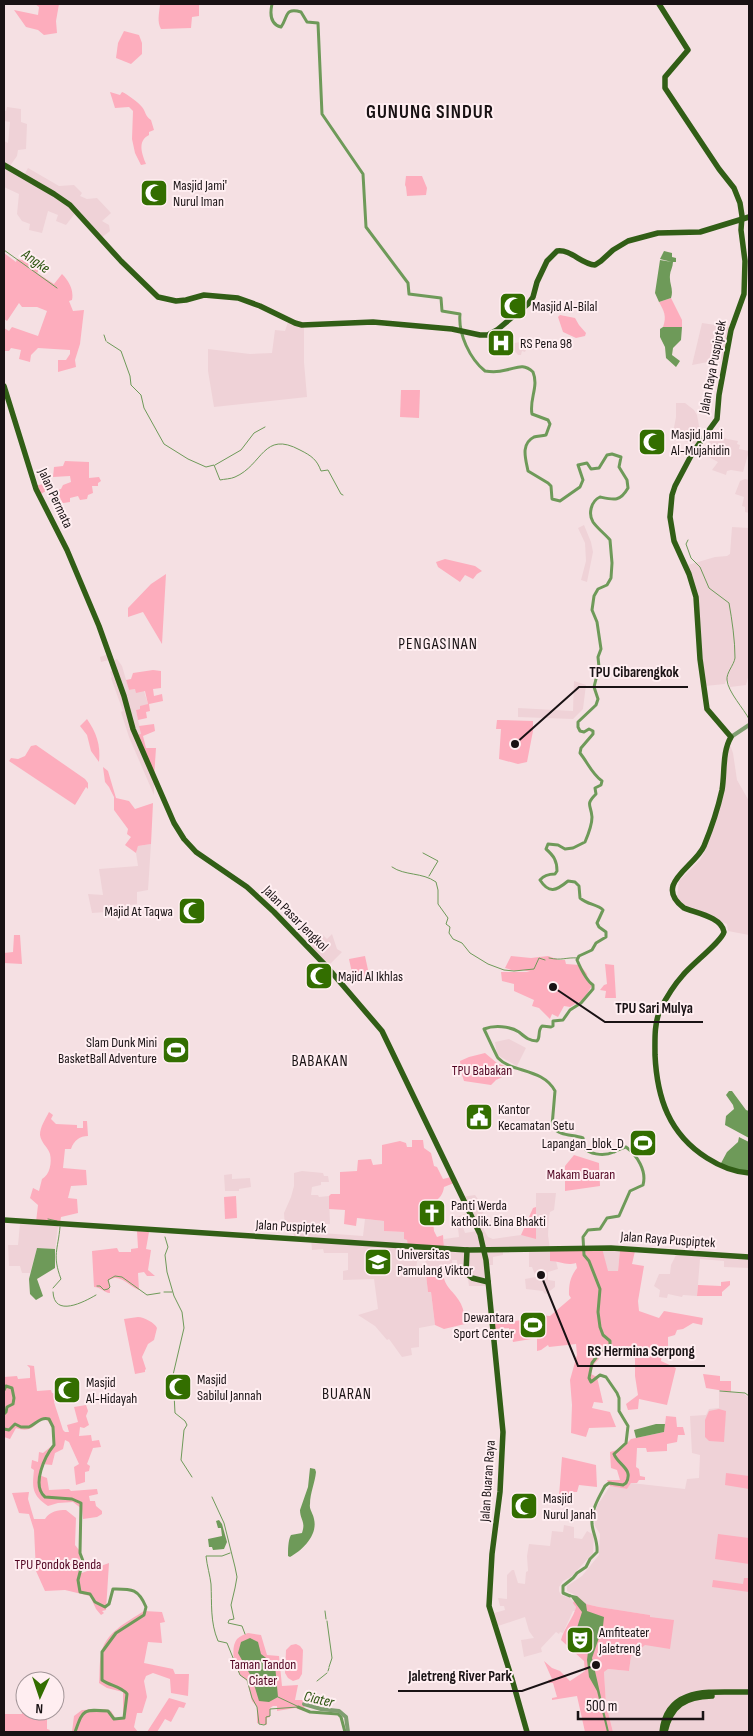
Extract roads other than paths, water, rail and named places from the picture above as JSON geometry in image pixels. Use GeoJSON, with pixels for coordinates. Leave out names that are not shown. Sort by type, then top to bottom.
{"type":"FeatureCollection","features":[{"type":"Feature","properties":{"kind":"main road","name":"Jalan Raya Puspiptek"},"geometry":{"type":"LineString","coordinates":[[659,4],[688,50],[665,78],[665,88],[718,169],[734,188],[740,203],[742,219],[741,230],[745,261],[743,298],[731,330],[717,416],[714,424],[692,452],[674,486],[670,513],[674,541],[689,574],[696,597],[700,659],[708,709],[731,737]]}},
{"type":"Feature","properties":{"kind":"main road"},"geometry":{"type":"LineString","coordinates":[[4,165],[70,205],[133,274],[153,293],[162,298],[181,301],[204,295],[238,298],[300,325],[373,322],[460,330],[488,335],[497,330],[531,299],[544,266],[557,251],[565,251],[585,263],[595,265],[613,250],[628,242],[658,233],[700,232],[749,217]]}},
{"type":"Feature","properties":{"kind":"main road","name":"Jalan Permata"},"geometry":{"type":"LineString","coordinates":[[4,386],[36,490],[67,550],[95,618]]}},
{"type":"Feature","properties":{"kind":"main road","name":"Jalan Pasar Jengkol"},"geometry":{"type":"LineString","coordinates":[[95,618],[120,685],[133,729],[174,823],[184,839],[196,852],[247,887],[274,912],[328,968],[382,1031],[478,1230],[484,1250]]}},
{"type":"Feature","properties":{"kind":"main road"},"geometry":{"type":"LineString","coordinates":[[731,737],[726,752],[722,791],[703,847],[695,859],[674,881],[673,891],[679,905],[718,921],[723,926],[724,932],[720,941],[699,958],[683,975],[662,1006],[656,1026],[655,1050],[657,1079],[664,1106],[678,1134],[691,1148],[714,1163],[731,1170],[749,1173]]}},
{"type":"Feature","properties":{"kind":"main road","name":"Jalan Puspiptek"},"geometry":{"type":"LineString","coordinates":[[4,1220],[467,1250],[577,1248]]}},
{"type":"Feature","properties":{"kind":"main road"},"geometry":{"type":"LineString","coordinates":[[482,1242],[489,1248],[501,1249]]}},
{"type":"Feature","properties":{"kind":"main road","name":"Jalan Raya Puspiptek"},"geometry":{"type":"LineString","coordinates":[[577,1248],[611,1248],[749,1257]]}},
{"type":"Feature","properties":{"kind":"main road"},"geometry":{"type":"LineString","coordinates":[[486,1260],[490,1253],[516,1249]]}},
{"type":"Feature","properties":{"kind":"main road"},"geometry":{"type":"LineString","coordinates":[[467,1250],[466,1273],[472,1278],[486,1280]]}},
{"type":"Feature","properties":{"kind":"main road","name":"Jalan Buaran Raya"},"geometry":{"type":"LineString","coordinates":[[484,1250],[503,1432],[500,1492],[488,1603],[493,1624],[512,1679],[526,1732]]}},
{"type":"Feature","properties":{"kind":"main road"},"geometry":{"type":"LineString","coordinates":[[664,1732],[670,1715],[677,1707],[693,1698],[718,1694],[749,1694]]}},
{"type":"Feature","properties":{"kind":"street"},"geometry":{"type":"LineString","coordinates":[[731,737],[749,725]]}},
{"type":"Feature","properties":{"kind":"street"},"geometry":{"type":"LineString","coordinates":[[304,1704],[321,1709],[340,1711],[346,1717],[348,1732]]}},
{"type":"Feature","properties":{"kind":"waterway"},"geometry":{"type":"LineString","coordinates":[[272,4],[272,18],[277,26],[281,27],[287,14],[292,11],[301,12],[307,22],[318,23],[322,114],[363,174],[366,227],[408,283],[409,294],[441,298],[442,311],[460,314],[461,330],[466,346],[474,360],[485,371],[492,372],[523,367],[533,372],[535,388],[531,409],[532,414],[548,420],[550,424],[546,435],[534,437],[525,448],[528,471],[548,483],[551,486],[552,499],[560,501],[580,487],[583,480],[578,465],[587,463],[591,469],[599,468],[607,455],[612,454],[621,457],[619,467],[627,480],[628,488],[622,496],[616,499],[600,497],[594,501],[591,512],[593,522],[610,540],[612,563],[611,578],[607,585],[598,589],[594,596],[592,610],[597,622],[601,649],[598,657],[599,667],[594,687],[598,699],[596,705],[578,722],[578,727],[580,731],[584,732],[589,729],[593,731],[593,734],[581,748],[580,753],[593,772],[602,781],[601,785],[595,788],[596,794],[590,803],[592,820],[585,842],[573,848],[565,849],[558,845],[548,844],[546,849],[554,859],[557,871],[555,874],[547,875],[540,880],[546,887],[553,890],[568,881],[575,882],[579,886],[580,898],[603,910],[597,923],[606,932],[606,937],[596,943],[592,950],[579,956],[577,960],[586,977],[593,985],[593,989],[581,1003],[570,1010],[563,1020],[553,1021],[553,1026],[551,1027],[542,1026],[537,1041],[529,1039],[507,1027],[484,1029],[498,1058],[504,1063],[543,1078],[555,1091],[552,1126],[555,1130],[562,1134],[583,1138],[586,1150],[596,1154],[611,1153],[626,1147],[634,1154],[644,1174],[643,1185],[630,1191],[619,1216],[607,1218],[600,1229],[588,1230],[583,1237],[584,1255],[589,1261],[600,1289],[598,1312],[600,1327],[603,1335],[610,1341],[610,1346],[601,1351],[592,1363],[589,1378],[591,1382],[600,1375],[606,1377],[619,1398],[619,1411],[628,1426],[626,1443],[614,1454],[627,1471],[628,1478],[623,1485],[609,1483],[605,1486],[598,1499],[592,1519],[597,1552],[590,1559],[586,1567],[563,1586],[563,1593],[570,1596]]}},
{"type":"Feature","properties":{"kind":"waterway","name":"Angke"},"geometry":{"type":"LineString","coordinates":[[4,250],[57,288]]}},
{"type":"Feature","properties":{"kind":"waterway"},"geometry":{"type":"LineString","coordinates":[[104,335],[106,341]]}},
{"type":"Feature","properties":{"kind":"waterway"},"geometry":{"type":"LineString","coordinates":[[107,342],[121,351],[130,376],[131,385],[141,395],[144,408],[164,444],[188,459],[206,467],[214,465],[220,480],[233,478],[244,472],[271,447],[278,444],[288,445],[311,456],[321,471],[328,470],[343,495]]}},
{"type":"Feature","properties":{"kind":"waterway"},"geometry":{"type":"LineString","coordinates":[[215,465],[241,450],[254,433],[265,427]]}},
{"type":"Feature","properties":{"kind":"waterway"},"geometry":{"type":"LineString","coordinates":[[688,540],[686,544],[691,558],[700,567],[709,588],[729,603],[735,658],[727,680],[733,695],[749,719]]}},
{"type":"Feature","properties":{"kind":"waterway"},"geometry":{"type":"LineString","coordinates":[[423,853],[438,861],[429,876]]}},
{"type":"Feature","properties":{"kind":"waterway"},"geometry":{"type":"LineString","coordinates":[[392,867],[402,872],[425,877],[436,882],[438,904],[448,918],[446,924],[450,927],[449,933],[453,939],[462,943],[470,953],[488,964],[504,970],[514,971],[534,969],[539,958],[545,960]]}},
{"type":"Feature","properties":{"kind":"waterway"},"geometry":{"type":"LineString","coordinates":[[549,958],[578,958]]}},
{"type":"Feature","properties":{"kind":"waterway"},"geometry":{"type":"LineString","coordinates":[[48,1219],[57,1221]]}},
{"type":"Feature","properties":{"kind":"waterway"},"geometry":{"type":"LineString","coordinates":[[53,1288],[61,1279],[56,1258],[60,1227]]}},
{"type":"Feature","properties":{"kind":"waterway"},"geometry":{"type":"LineString","coordinates":[[165,1237],[168,1247],[165,1255],[167,1272],[174,1296],[182,1312],[184,1328],[173,1375],[175,1413],[187,1425],[184,1430],[181,1460],[192,1477]]}},
{"type":"Feature","properties":{"kind":"waterway"},"geometry":{"type":"LineString","coordinates":[[97,1286],[104,1290],[108,1289],[110,1287],[108,1280],[115,1276],[122,1277],[147,1295],[160,1293]]}},
{"type":"Feature","properties":{"kind":"waterway"},"geometry":{"type":"LineString","coordinates":[[53,1292],[58,1304],[64,1306],[77,1304],[96,1295]]}},
{"type":"Feature","properties":{"kind":"waterway"},"geometry":{"type":"LineString","coordinates":[[164,1292],[172,1292]]}},
{"type":"Feature","properties":{"kind":"waterway"},"geometry":{"type":"LineString","coordinates":[[4,1390],[6,1386],[12,1388],[14,1398],[13,1404],[7,1407],[4,1414]]}},
{"type":"Feature","properties":{"kind":"waterway"},"geometry":{"type":"LineString","coordinates":[[720,1391],[745,1393],[749,1396]]}},
{"type":"Feature","properties":{"kind":"waterway"},"geometry":{"type":"LineString","coordinates":[[4,1429],[9,1430],[15,1424],[21,1427],[29,1427],[46,1419],[49,1419],[53,1427],[54,1445],[44,1463],[39,1478],[39,1485],[45,1497],[72,1499],[81,1503],[80,1553],[83,1561],[78,1580],[80,1592],[90,1594],[95,1602],[105,1607],[109,1604],[113,1589],[129,1590],[137,1593],[146,1607],[144,1615],[116,1633],[102,1652],[102,1680],[122,1689],[127,1694],[124,1718],[114,1719],[108,1711],[88,1711],[82,1715],[75,1732]]}},
{"type":"Feature","properties":{"kind":"waterway"},"geometry":{"type":"LineString","coordinates":[[212,1497],[224,1523],[237,1577],[231,1605],[234,1619],[229,1620],[228,1623],[242,1626],[245,1634]]}},
{"type":"Feature","properties":{"kind":"waterway"},"geometry":{"type":"LineString","coordinates":[[230,1553],[222,1556],[206,1556],[211,1584],[213,1620],[218,1641],[227,1643],[240,1675],[247,1680],[252,1698],[257,1707],[259,1724],[266,1724],[266,1717],[270,1716],[270,1709],[298,1707]]}},
{"type":"Feature","properties":{"kind":"waterway"},"geometry":{"type":"LineString","coordinates":[[325,1611],[326,1619]]}},
{"type":"Feature","properties":{"kind":"waterway"},"geometry":{"type":"LineString","coordinates":[[327,1621],[332,1658],[329,1667]]}},
{"type":"Feature","properties":{"kind":"waterway"},"geometry":{"type":"LineString","coordinates":[[317,1681],[327,1673]]}},
{"type":"Feature","properties":{"kind":"waterway","name":"Ciater"},"geometry":{"type":"LineString","coordinates":[[278,1697],[297,1706]]}},
{"type":"Feature","properties":{"kind":"waterway","name":"Ciater"},"geometry":{"type":"LineString","coordinates":[[298,1707],[310,1712],[338,1714],[341,1717],[345,1732]]}},
{"type":"Feature","properties":{"kind":"place","name":"Masjid Jami' Nurul Iman"},"geometry":{"type":"Point","coordinates":[154,193]}},
{"type":"Feature","properties":{"kind":"place","name":"Masjid Al-Bilal"},"geometry":{"type":"Point","coordinates":[513,306]}},
{"type":"Feature","properties":{"kind":"place","name":"RS Pena 98"},"geometry":{"type":"Point","coordinates":[501,343]}},
{"type":"Feature","properties":{"kind":"place","name":"Masjid Jami Al-Mujahidin"},"geometry":{"type":"Point","coordinates":[652,442]}},
{"type":"Feature","properties":{"kind":"place","name":"TPU Cibarengkok"},"geometry":{"type":"Point","coordinates":[515,744]}},
{"type":"Feature","properties":{"kind":"place","name":"Majid At Taqwa"},"geometry":{"type":"Point","coordinates":[192,911]}},
{"type":"Feature","properties":{"kind":"place","name":"Majid Al Ikhlas"},"geometry":{"type":"Point","coordinates":[319,976]}},
{"type":"Feature","properties":{"kind":"place","name":"TPU Sari Mulya"},"geometry":{"type":"Point","coordinates":[553,987]}},
{"type":"Feature","properties":{"kind":"place","name":"Slam Dunk Mini BasketBall Adventure"},"geometry":{"type":"Point","coordinates":[176,1050]}},
{"type":"Feature","properties":{"kind":"place","name":"Kantor Kecamatan Setu"},"geometry":{"type":"Point","coordinates":[479,1117]}},
{"type":"Feature","properties":{"kind":"place","name":"Lapangan_blok_D"},"geometry":{"type":"Point","coordinates":[643,1143]}},
{"type":"Feature","properties":{"kind":"place","name":"Panti Werda katholik. Bina Bhakti"},"geometry":{"type":"Point","coordinates":[432,1213]}},
{"type":"Feature","properties":{"kind":"place","name":"Universitas Pamulang Viktor"},"geometry":{"type":"Point","coordinates":[378,1262]}},
{"type":"Feature","properties":{"kind":"place","name":"RS Hermina Serpong"},"geometry":{"type":"Point","coordinates":[541,1275]}},
{"type":"Feature","properties":{"kind":"place","name":"Dewantara Sport Center"},"geometry":{"type":"Point","coordinates":[533,1325]}},
{"type":"Feature","properties":{"kind":"place","name":"Masjid Sabilul Jannah"},"geometry":{"type":"Point","coordinates":[178,1387]}},
{"type":"Feature","properties":{"kind":"place","name":"Masjid Al-Hidayah"},"geometry":{"type":"Point","coordinates":[67,1390]}},
{"type":"Feature","properties":{"kind":"place","name":"Masjid Nurul Janah"},"geometry":{"type":"Point","coordinates":[524,1506]}},
{"type":"Feature","properties":{"kind":"place","name":"Amfiteater Jaletreng"},"geometry":{"type":"Point","coordinates":[580,1640]}},
{"type":"Feature","properties":{"kind":"place","name":"Jaletreng River Park"},"geometry":{"type":"Point","coordinates":[596,1665]}},
{"type":"Feature","properties":{"kind":"district","name":"GUNUNG SINDUR"},"geometry":{"type":"Point","coordinates":[430,111]}},
{"type":"Feature","properties":{"kind":"district","name":"PENGASINAN"},"geometry":{"type":"Point","coordinates":[438,643]}},
{"type":"Feature","properties":{"kind":"district","name":"BABAKAN"},"geometry":{"type":"Point","coordinates":[320,1060]}},
{"type":"Feature","properties":{"kind":"district","name":"BUARAN"},"geometry":{"type":"Point","coordinates":[347,1393]}},
{"type":"Feature","properties":{"kind":"park label","name":"TPU Babakan"},"geometry":{"type":"Point","coordinates":[482,1070]}},
{"type":"Feature","properties":{"kind":"park label","name":"Makam Buaran"},"geometry":{"type":"Point","coordinates":[581,1174]}},
{"type":"Feature","properties":{"kind":"park label","name":"TPU Pondok Benda"},"geometry":{"type":"Point","coordinates":[58,1564]}},
{"type":"Feature","properties":{"kind":"park label","name":"Taman Tandon Ciater"},"geometry":{"type":"Point","coordinates":[263,1672]}}]}
